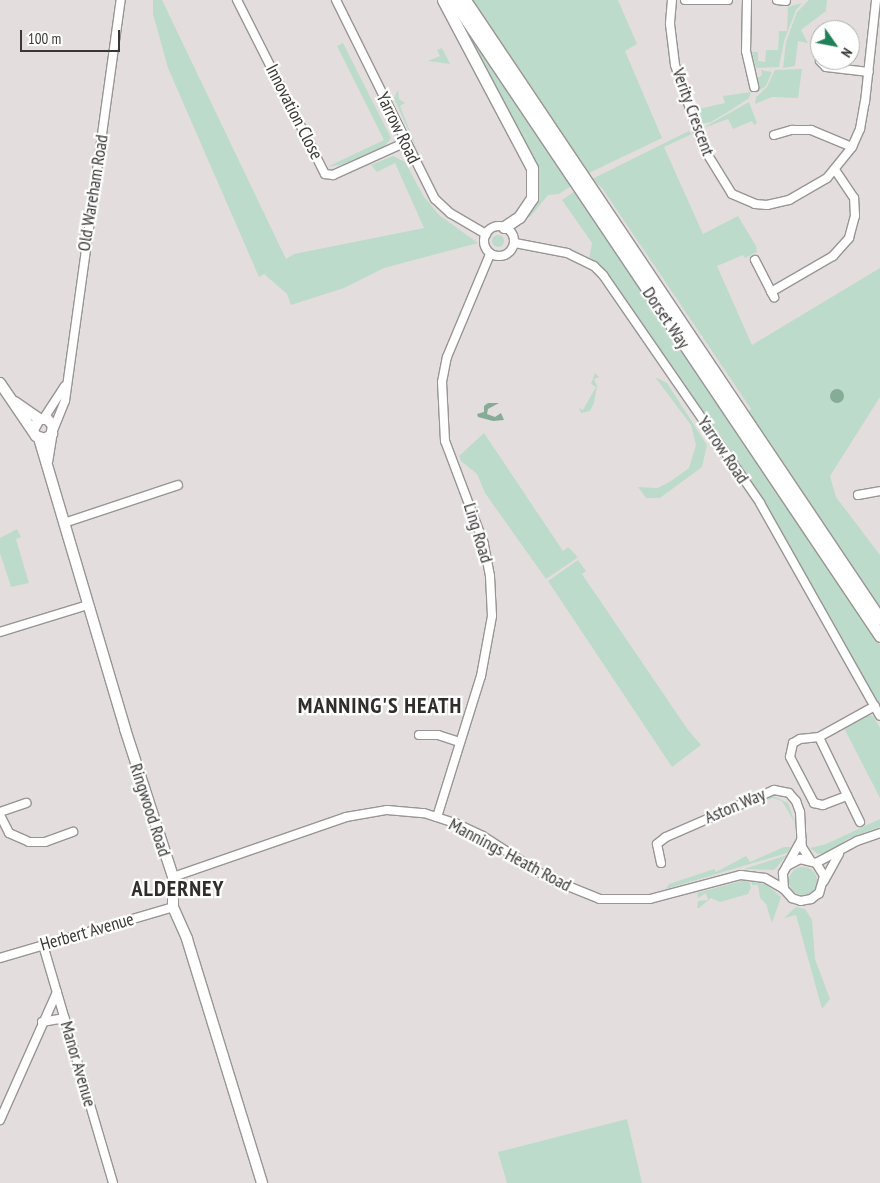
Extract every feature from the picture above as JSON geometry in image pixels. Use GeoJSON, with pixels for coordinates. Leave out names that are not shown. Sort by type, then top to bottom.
{"type":"FeatureCollection","features":[{"type":"Feature","properties":{"kind":"highway"},"geometry":{"type":"LineString","coordinates":[[443,0],[532,168],[532,198],[519,217],[504,227]]}},
{"type":"Feature","properties":{"kind":"highway","name":"Dorset Way"},"geometry":{"type":"LineString","coordinates":[[453,0],[880,636]]}},
{"type":"Feature","properties":{"kind":"highway","name":"Dorset Way"},"geometry":{"type":"LineString","coordinates":[[465,0],[880,619]]}},
{"type":"Feature","properties":{"kind":"main road","name":"Ringwood Road"},"geometry":{"type":"LineString","coordinates":[[0,383],[36,434],[47,465],[88,605],[173,877],[173,907],[187,939],[262,1183]]}},
{"type":"Feature","properties":{"kind":"main road","name":"Ringwood Road"},"geometry":{"type":"LineString","coordinates":[[15,402],[42,419],[52,422],[53,431],[47,465]]}},
{"type":"Feature","properties":{"kind":"main road"},"geometry":{"type":"LineString","coordinates":[[42,419],[36,434],[48,438],[53,431]]}},
{"type":"Feature","properties":{"kind":"street","name":"Old Wareham Road"},"geometry":{"type":"LineString","coordinates":[[53,431],[65,401],[65,385],[120,0]]}},
{"type":"Feature","properties":{"kind":"street","name":"Innovation Close"},"geometry":{"type":"LineString","coordinates":[[237,0],[325,174],[334,175],[404,143]]}},
{"type":"Feature","properties":{"kind":"street","name":"Yarrow Road"},"geometry":{"type":"LineString","coordinates":[[336,0],[404,143],[434,199],[450,213],[486,234]]}},
{"type":"Feature","properties":{"kind":"street","name":"Verity Crescent"},"geometry":{"type":"LineString","coordinates":[[672,0],[671,44],[679,81],[703,148],[732,194],[755,204],[777,204],[814,187],[835,170],[852,147],[862,119],[876,0]]}},
{"type":"Feature","properties":{"kind":"street"},"geometry":{"type":"LineString","coordinates":[[685,0],[728,0]]}},
{"type":"Feature","properties":{"kind":"street"},"geometry":{"type":"LineString","coordinates":[[747,0],[745,38],[750,75],[754,87]]}},
{"type":"Feature","properties":{"kind":"street"},"geometry":{"type":"LineString","coordinates":[[768,0],[786,2]]}},
{"type":"Feature","properties":{"kind":"street"},"geometry":{"type":"LineString","coordinates":[[852,70],[869,72]]}},
{"type":"Feature","properties":{"kind":"street"},"geometry":{"type":"LineString","coordinates":[[750,75],[760,73]]}},
{"type":"Feature","properties":{"kind":"street"},"geometry":{"type":"LineString","coordinates":[[774,135],[792,130],[811,130],[852,147]]}},
{"type":"Feature","properties":{"kind":"street"},"geometry":{"type":"LineString","coordinates":[[755,260],[773,294],[833,256],[850,238],[855,216],[854,198],[835,170]]}},
{"type":"Feature","properties":{"kind":"street"},"geometry":{"type":"LineString","coordinates":[[494,227],[504,227],[511,231],[515,243],[505,256],[490,254],[485,247],[486,234],[494,227]]}},
{"type":"Feature","properties":{"kind":"street","name":"Yarrow Road"},"geometry":{"type":"LineString","coordinates":[[515,243],[567,252],[594,266],[603,275],[760,503],[880,716]]}},
{"type":"Feature","properties":{"kind":"street","name":"Ling Road"},"geometry":{"type":"LineString","coordinates":[[437,817],[487,652],[492,599],[488,559],[480,530],[446,441],[442,382],[447,357],[490,254]]}},
{"type":"Feature","properties":{"kind":"street","name":"Old Wareham Road"},"geometry":{"type":"LineString","coordinates":[[42,419],[65,385]]}},
{"type":"Feature","properties":{"kind":"street"},"geometry":{"type":"LineString","coordinates":[[865,484],[868,494]]}},
{"type":"Feature","properties":{"kind":"street"},"geometry":{"type":"LineString","coordinates":[[64,523],[178,485]]}},
{"type":"Feature","properties":{"kind":"street"},"geometry":{"type":"LineString","coordinates":[[858,495],[880,491]]}},
{"type":"Feature","properties":{"kind":"street"},"geometry":{"type":"LineString","coordinates":[[0,632],[88,605]]}},
{"type":"Feature","properties":{"kind":"street"},"geometry":{"type":"LineString","coordinates":[[847,796],[823,804],[814,803],[790,757],[793,743],[800,739],[819,737],[874,706]]}},
{"type":"Feature","properties":{"kind":"street"},"geometry":{"type":"LineString","coordinates":[[419,735],[438,735],[460,742]]}},
{"type":"Feature","properties":{"kind":"street"},"geometry":{"type":"LineString","coordinates":[[819,737],[860,822]]}},
{"type":"Feature","properties":{"kind":"street","name":"Aston Way"},"geometry":{"type":"LineString","coordinates":[[662,863],[657,844],[666,837],[774,790],[788,793],[796,801],[800,812],[801,838],[805,855],[813,862]]}},
{"type":"Feature","properties":{"kind":"street"},"geometry":{"type":"LineString","coordinates":[[26,803],[0,814],[9,833],[30,842],[45,842],[73,832]]}},
{"type":"Feature","properties":{"kind":"street","name":"Mannings Heath Road"},"geometry":{"type":"LineString","coordinates":[[173,877],[362,812],[402,810],[437,817],[482,836],[566,888],[600,899],[650,899],[741,875],[765,878],[784,889]]}},
{"type":"Feature","properties":{"kind":"street"},"geometry":{"type":"LineString","coordinates":[[840,852],[824,881],[820,893],[805,901],[792,898],[784,889],[785,868],[800,859],[813,862],[840,852],[857,841],[880,833]]}},
{"type":"Feature","properties":{"kind":"street","name":"Aston Way"},"geometry":{"type":"LineString","coordinates":[[785,868],[801,838]]}},
{"type":"Feature","properties":{"kind":"street"},"geometry":{"type":"LineString","coordinates":[[813,862],[824,881]]}},
{"type":"Feature","properties":{"kind":"street","name":"Mannings Heath Road"},"geometry":{"type":"LineString","coordinates":[[765,878],[785,868]]}},
{"type":"Feature","properties":{"kind":"street","name":"Herbert Avenue"},"geometry":{"type":"LineString","coordinates":[[0,958],[173,907]]}},
{"type":"Feature","properties":{"kind":"street","name":"Manor Avenue"},"geometry":{"type":"LineString","coordinates":[[42,945],[113,1183]]}},
{"type":"Feature","properties":{"kind":"street"},"geometry":{"type":"LineString","coordinates":[[0,1120],[56,992]]}},
{"type":"Feature","properties":{"kind":"street"},"geometry":{"type":"LineString","coordinates":[[42,1022],[64,1018]]}},
{"type":"Feature","properties":{"kind":"shaded area"},"geometry":{"type":"Polygon","coordinates":[[[153,0],[162,0],[286,259],[294,254],[424,228],[395,163],[377,172],[371,165],[393,156],[405,162],[424,197],[439,215],[478,243],[384,268],[344,288],[291,305],[287,294],[264,274],[259,277],[168,68],[153,14],[153,0]]]}},
{"type":"Feature","properties":{"kind":"shaded area"},"geometry":{"type":"Polygon","coordinates":[[[473,0],[618,0],[637,44],[625,51],[662,138],[589,173],[473,0]]]}},
{"type":"Feature","properties":{"kind":"shaded area"},"geometry":{"type":"Polygon","coordinates":[[[809,0],[827,0],[826,11],[814,20],[810,20],[810,23],[801,30],[808,43],[798,41],[795,66],[783,68],[786,42],[797,12],[809,0]]]}},
{"type":"Feature","properties":{"kind":"shaded area"},"geometry":{"type":"Polygon","coordinates":[[[802,3],[796,10],[784,41],[779,67],[756,68],[752,52],[758,52],[758,61],[765,62],[766,50],[778,50],[779,31],[787,31],[788,7],[802,3]]]}},
{"type":"Feature","properties":{"kind":"shaded area"},"geometry":{"type":"Polygon","coordinates":[[[466,29],[571,186],[559,194],[548,195],[531,216],[514,226],[538,183],[466,29]]]}},
{"type":"Feature","properties":{"kind":"shaded area"},"geometry":{"type":"Polygon","coordinates":[[[343,43],[391,138],[384,147],[341,165],[327,167],[384,140],[337,46],[343,43]]]}},
{"type":"Feature","properties":{"kind":"shaded area"},"geometry":{"type":"Polygon","coordinates":[[[442,48],[450,64],[428,61],[440,56],[437,50],[442,48]]]}},
{"type":"Feature","properties":{"kind":"shaded area"},"geometry":{"type":"Polygon","coordinates":[[[802,69],[798,98],[772,97],[755,104],[756,97],[767,87],[775,70],[802,69]]]}},
{"type":"Feature","properties":{"kind":"shaded area"},"geometry":{"type":"Polygon","coordinates":[[[761,70],[772,72],[766,86],[756,93],[753,90],[758,88],[756,79],[762,75],[761,70]]]}},
{"type":"Feature","properties":{"kind":"shaded area"},"geometry":{"type":"Polygon","coordinates":[[[398,90],[399,99],[405,103],[400,106],[419,154],[394,98],[398,90]]]}},
{"type":"Feature","properties":{"kind":"shaded area"},"geometry":{"type":"Polygon","coordinates":[[[751,92],[749,98],[731,110],[711,122],[699,124],[694,110],[725,103],[723,96],[751,92]]]}},
{"type":"Feature","properties":{"kind":"shaded area"},"geometry":{"type":"Polygon","coordinates":[[[749,102],[757,123],[754,125],[752,121],[733,129],[728,119],[701,129],[749,102]]]}},
{"type":"Feature","properties":{"kind":"shaded area"},"geometry":{"type":"Polygon","coordinates":[[[306,128],[327,167],[326,167],[306,128]]]}},
{"type":"Feature","properties":{"kind":"shaded area"},"geometry":{"type":"Polygon","coordinates":[[[689,131],[692,134],[664,147],[703,234],[738,216],[756,246],[757,252],[745,258],[743,255],[717,266],[752,345],[880,268],[880,397],[830,476],[836,497],[880,555],[880,609],[747,413],[751,409],[602,188],[592,179],[689,131]]]}},
{"type":"Feature","properties":{"kind":"shaded area"},"geometry":{"type":"Polygon","coordinates":[[[575,191],[880,645],[880,708],[755,488],[610,279],[589,260],[592,243],[562,200],[575,191]]]}},
{"type":"Feature","properties":{"kind":"shaded area"},"geometry":{"type":"Polygon","coordinates":[[[496,235],[500,235],[504,241],[500,247],[496,247],[492,243],[492,239],[496,235]]]}},
{"type":"Feature","properties":{"kind":"shaded area"},"geometry":{"type":"Polygon","coordinates":[[[595,373],[599,377],[594,379],[597,386],[594,403],[590,411],[581,413],[579,408],[583,410],[596,387],[591,384],[595,373]]]}},
{"type":"Feature","properties":{"kind":"shaded area"},"geometry":{"type":"Polygon","coordinates":[[[655,377],[667,383],[707,445],[702,467],[660,498],[646,498],[638,487],[658,488],[689,468],[696,445],[691,425],[655,377]]]}},
{"type":"Feature","properties":{"kind":"shaded area"},"geometry":{"type":"Polygon","coordinates":[[[837,389],[842,391],[844,396],[842,401],[837,403],[832,401],[830,396],[832,391],[837,389]]]}},
{"type":"Feature","properties":{"kind":"shaded area"},"geometry":{"type":"Polygon","coordinates":[[[488,403],[499,403],[488,409],[487,414],[495,417],[501,413],[504,420],[493,421],[478,417],[477,414],[484,412],[484,406],[488,403]]]}},
{"type":"Feature","properties":{"kind":"shaded area"},"geometry":{"type":"Polygon","coordinates":[[[484,433],[563,551],[568,547],[576,555],[577,558],[546,579],[485,493],[477,474],[461,461],[459,456],[484,433]]]}},
{"type":"Feature","properties":{"kind":"shaded area"},"geometry":{"type":"Polygon","coordinates":[[[17,529],[21,537],[16,539],[29,583],[11,587],[0,553],[0,538],[17,529]]]}},
{"type":"Feature","properties":{"kind":"shaded area"},"geometry":{"type":"Polygon","coordinates":[[[578,560],[586,571],[582,574],[688,730],[701,745],[672,767],[548,581],[578,560]]]}},
{"type":"Feature","properties":{"kind":"shaded area"},"geometry":{"type":"Polygon","coordinates":[[[868,715],[873,716],[880,728],[880,798],[844,728],[868,715]]]}},
{"type":"Feature","properties":{"kind":"shaded area"},"geometry":{"type":"Polygon","coordinates":[[[773,796],[788,803],[795,823],[782,801],[773,798],[759,803],[773,796]]]}},
{"type":"Feature","properties":{"kind":"shaded area"},"geometry":{"type":"Polygon","coordinates":[[[880,819],[880,827],[849,838],[829,853],[818,854],[810,848],[826,844],[880,819]]]}},
{"type":"Feature","properties":{"kind":"shaded area"},"geometry":{"type":"Polygon","coordinates":[[[784,847],[791,847],[787,853],[666,889],[669,884],[714,869],[716,872],[746,856],[750,862],[784,847]]]}},
{"type":"Feature","properties":{"kind":"shaded area"},"geometry":{"type":"Polygon","coordinates":[[[787,855],[774,870],[744,869],[787,855]]]}},
{"type":"Feature","properties":{"kind":"shaded area"},"geometry":{"type":"Polygon","coordinates":[[[803,867],[813,871],[817,881],[813,891],[803,895],[793,891],[789,881],[793,871],[803,867]]]}},
{"type":"Feature","properties":{"kind":"shaded area"},"geometry":{"type":"Polygon","coordinates":[[[749,880],[751,888],[748,894],[720,902],[711,898],[697,908],[698,901],[708,900],[706,893],[698,898],[697,893],[749,880]]]}},
{"type":"Feature","properties":{"kind":"shaded area"},"geometry":{"type":"Polygon","coordinates":[[[751,881],[767,885],[781,897],[772,923],[766,904],[760,898],[758,885],[752,885],[751,881]]]}},
{"type":"Feature","properties":{"kind":"shaded area"},"geometry":{"type":"Polygon","coordinates":[[[796,907],[805,909],[812,920],[815,959],[830,999],[822,1009],[796,915],[784,918],[796,907]]]}},
{"type":"Feature","properties":{"kind":"shaded area"},"geometry":{"type":"Polygon","coordinates":[[[627,1119],[642,1183],[507,1183],[498,1152],[627,1119]]]}},
{"type":"Feature","properties":{"kind":"district","name":"MANNING'S HEATH"},"geometry":{"type":"Point","coordinates":[380,706]}},
{"type":"Feature","properties":{"kind":"district","name":"ALDERNEY"},"geometry":{"type":"Point","coordinates":[178,889]}}]}
